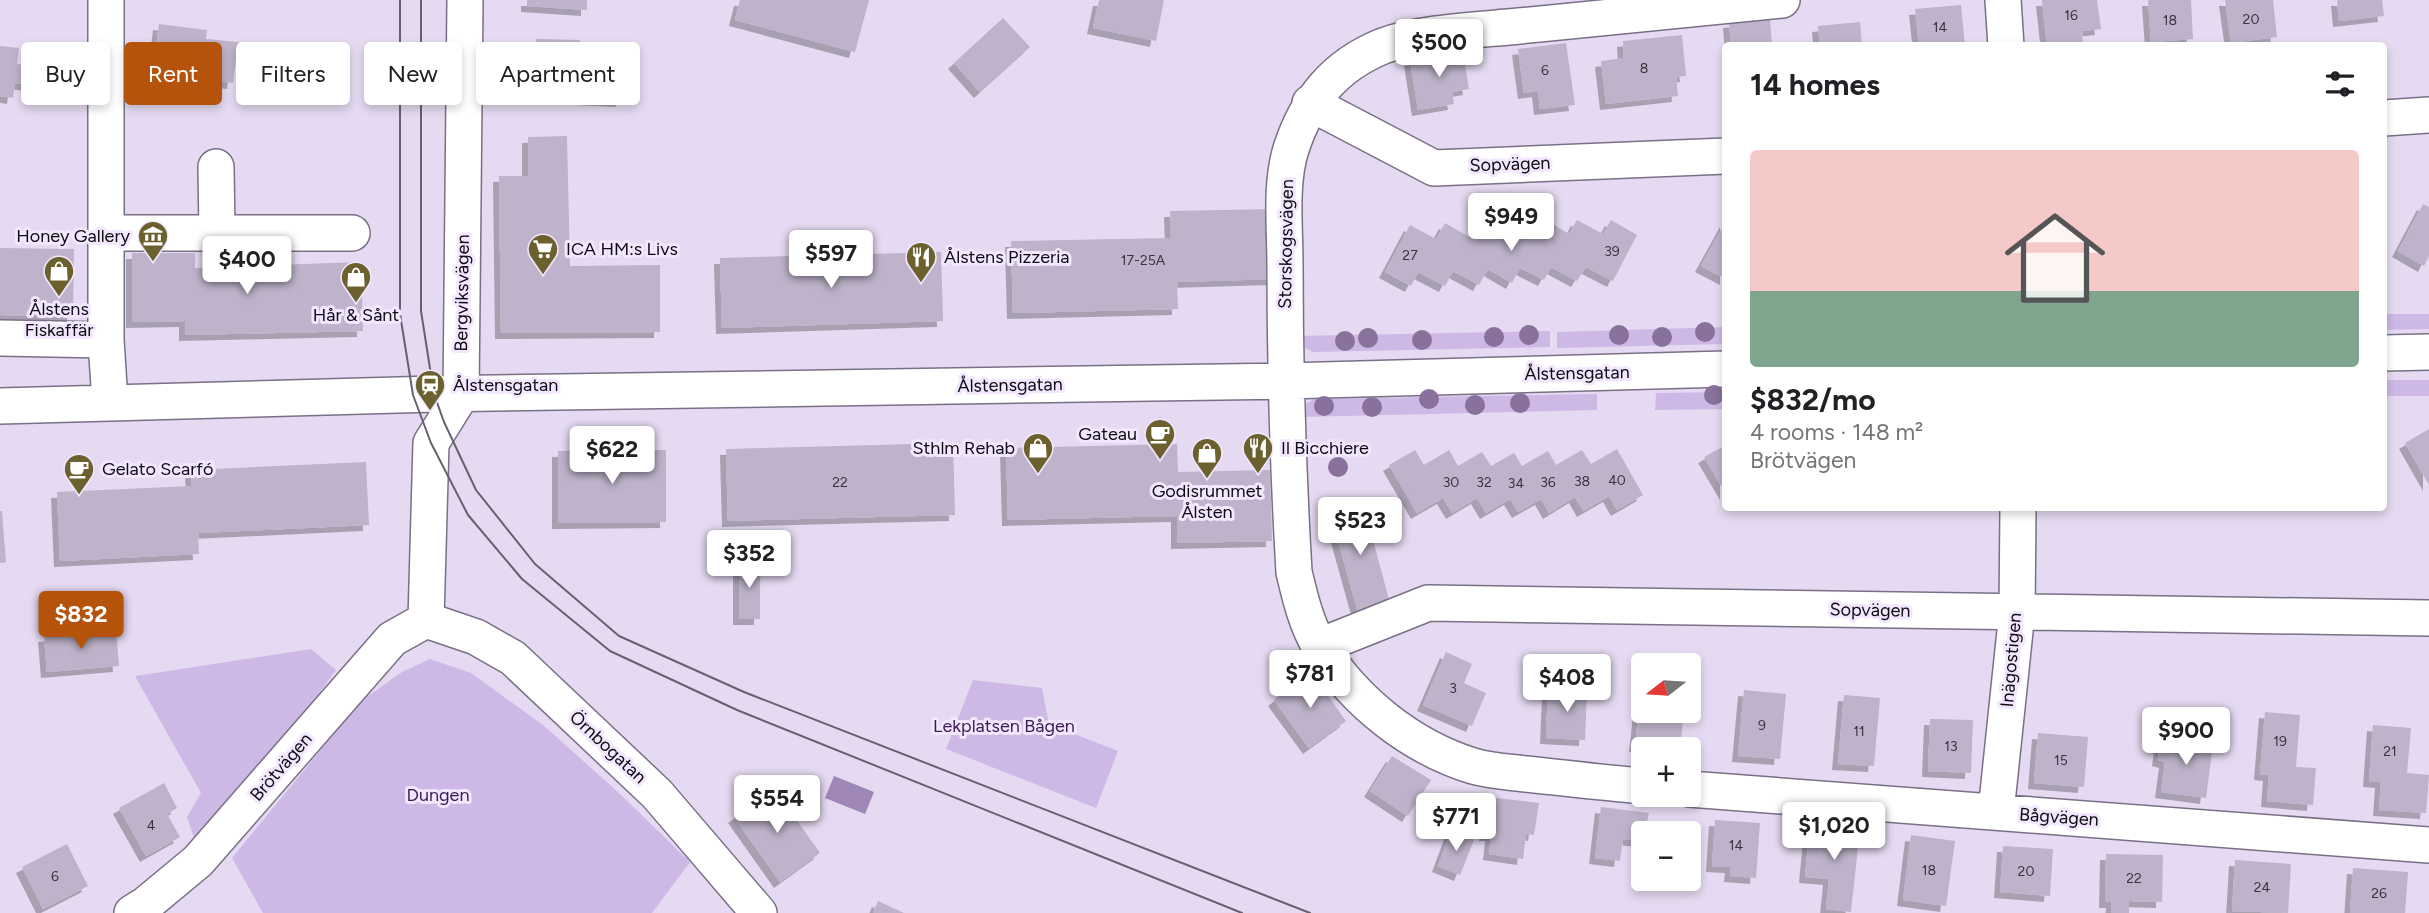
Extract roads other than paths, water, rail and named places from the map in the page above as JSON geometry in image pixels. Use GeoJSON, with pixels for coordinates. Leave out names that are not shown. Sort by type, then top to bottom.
{"type":"FeatureCollection","features":[{"type":"Feature","properties":{"kind":"street"},"geometry":{"type":"LineString","coordinates":[[106,0],[106,340],[110,402]]}},
{"type":"Feature","properties":{"kind":"street","name":"Bergviksvägen"},"geometry":{"type":"LineString","coordinates":[[461,395],[465,0]]}},
{"type":"Feature","properties":{"kind":"street","name":"Storskogsvägen"},"geometry":{"type":"LineString","coordinates":[[1286,381],[1286,182],[1290,151],[1310,103],[1330,79],[1353,62],[1383,46],[1414,38],[1782,0]]}},
{"type":"Feature","properties":{"kind":"street"},"geometry":{"type":"LineString","coordinates":[[2004,0],[2006,42]]}},
{"type":"Feature","properties":{"kind":"street","name":"Sopvägen"},"geometry":{"type":"LineString","coordinates":[[1310,103],[1434,167],[1722,156]]}},
{"type":"Feature","properties":{"kind":"street"},"geometry":{"type":"LineString","coordinates":[[2387,118],[2429,115]]}},
{"type":"Feature","properties":{"kind":"street"},"geometry":{"type":"LineString","coordinates":[[216,167],[217,233]]}},
{"type":"Feature","properties":{"kind":"street"},"geometry":{"type":"LineString","coordinates":[[106,233],[352,233]]}},
{"type":"Feature","properties":{"kind":"street"},"geometry":{"type":"LineString","coordinates":[[0,338],[106,340]]}},
{"type":"Feature","properties":{"kind":"street"},"geometry":{"type":"LineString","coordinates":[[2387,353],[2429,352]]}},
{"type":"Feature","properties":{"kind":"street","name":"Ålstensgatan"},"geometry":{"type":"LineString","coordinates":[[0,406],[1286,381],[1722,369]]}},
{"type":"Feature","properties":{"kind":"street"},"geometry":{"type":"LineString","coordinates":[[1286,381],[1294,572],[1302,607],[1320,646],[1345,679],[1377,714],[1416,742],[1476,768],[1631,785]]}},
{"type":"Feature","properties":{"kind":"street"},"geometry":{"type":"LineString","coordinates":[[426,620],[431,443],[461,395]]}},
{"type":"Feature","properties":{"kind":"street","name":"Inägostigen"},"geometry":{"type":"LineString","coordinates":[[1996,812],[2017,612],[2018,511]]}},
{"type":"Feature","properties":{"kind":"street","name":"Sopvägen"},"geometry":{"type":"LineString","coordinates":[[1320,646],[1428,603],[2429,618]]}},
{"type":"Feature","properties":{"kind":"street","name":"Brötvägen"},"geometry":{"type":"LineString","coordinates":[[132,913],[198,861],[392,639],[426,620]]}},
{"type":"Feature","properties":{"kind":"street","name":"Örnbogatan"},"geometry":{"type":"LineString","coordinates":[[426,620],[476,637],[513,658],[657,794],[759,913]]}},
{"type":"Feature","properties":{"kind":"street","name":"Bågvägen"},"geometry":{"type":"LineString","coordinates":[[1701,790],[2429,845]]}},
{"type":"Feature","properties":{"kind":"tram line"},"geometry":{"type":"LineString","coordinates":[[400,0],[400,314],[413,395],[431,443],[468,515],[522,579],[610,651],[737,710],[1242,913]]}},
{"type":"Feature","properties":{"kind":"tram line"},"geometry":{"type":"LineString","coordinates":[[421,0],[421,311],[434,394],[476,490],[535,564],[619,636],[744,692],[1310,913]]}},
{"type":"Feature","properties":{"kind":"place","name":"Honey Gallery"},"geometry":{"type":"Point","coordinates":[153,263]}},
{"type":"Feature","properties":{"kind":"place","name":"ICA HM:s Livs"},"geometry":{"type":"Point","coordinates":[543,276]}},
{"type":"Feature","properties":{"kind":"place","name":"Ålstens Pizzeria"},"geometry":{"type":"Point","coordinates":[921,284]}},
{"type":"Feature","properties":{"kind":"place","name":"Ålstens Fiskaffär"},"geometry":{"type":"Point","coordinates":[59,298]}},
{"type":"Feature","properties":{"kind":"place","name":"Hår & Sånt"},"geometry":{"type":"Point","coordinates":[356,304]}},
{"type":"Feature","properties":{"kind":"place","name":"Ålstensgatan"},"geometry":{"type":"Point","coordinates":[430,412]}},
{"type":"Feature","properties":{"kind":"place","name":"Gateau"},"geometry":{"type":"Point","coordinates":[1160,461]}},
{"type":"Feature","properties":{"kind":"place","name":"Sthlm Rehab"},"geometry":{"type":"Point","coordinates":[1038,475]}},
{"type":"Feature","properties":{"kind":"place","name":"Il Bicchiere"},"geometry":{"type":"Point","coordinates":[1258,475]}},
{"type":"Feature","properties":{"kind":"place","name":"Godisrummet Ålsten"},"geometry":{"type":"Point","coordinates":[1207,480]}},
{"type":"Feature","properties":{"kind":"place","name":"Gelato Scarfó"},"geometry":{"type":"Point","coordinates":[79,496]}},
{"type":"Feature","properties":{"kind":"park label","name":"Lekplatsen Bågen"},"geometry":{"type":"Point","coordinates":[1004,726]}},
{"type":"Feature","properties":{"kind":"park label","name":"Dungen"},"geometry":{"type":"Point","coordinates":[438,795]}}]}
